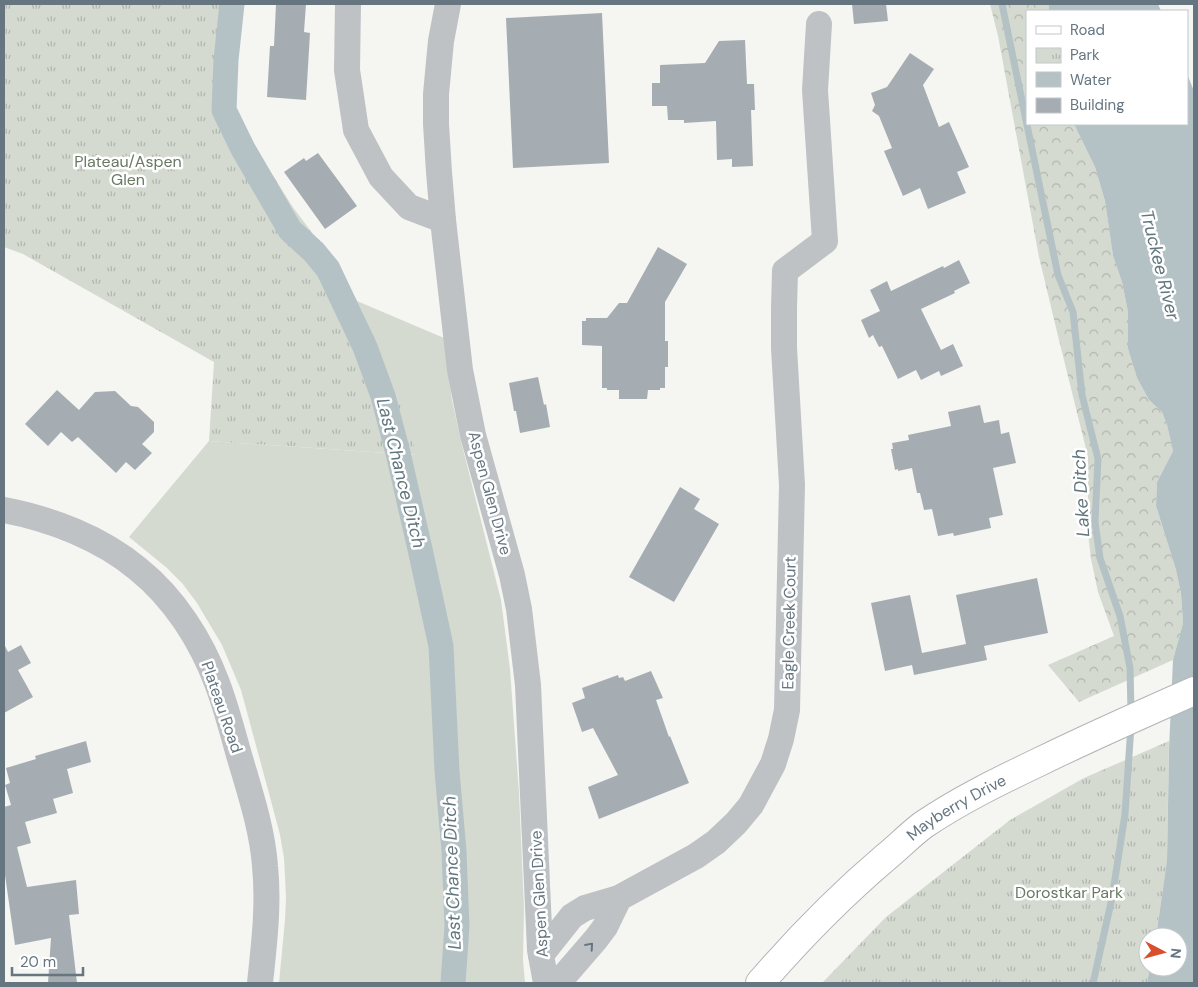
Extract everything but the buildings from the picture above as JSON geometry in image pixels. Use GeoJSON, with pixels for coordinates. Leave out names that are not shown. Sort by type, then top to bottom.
{"type":"FeatureCollection","features":[{"type":"Feature","properties":{"kind":"main road","name":"Mayberry Drive"},"geometry":{"type":"LineString","coordinates":[[760,983],[827,910],[921,827],[1000,780],[1194,691]]}},
{"type":"Feature","properties":{"kind":"street"},"geometry":{"type":"LineString","coordinates":[[348,4],[347,70],[356,130],[381,178],[409,207],[443,220]]}},
{"type":"Feature","properties":{"kind":"street","name":"Aspen Glen Drive"},"geometry":{"type":"LineString","coordinates":[[448,4],[441,41],[436,94],[436,124],[443,220],[454,329],[462,380],[473,435],[510,566],[519,609],[528,685],[541,955],[546,983]]}},
{"type":"Feature","properties":{"kind":"street","name":"Eagle Creek Court"},"geometry":{"type":"LineString","coordinates":[[541,955],[572,916],[585,908],[619,898],[696,856],[716,842],[751,805],[773,764],[781,739],[787,710],[792,500],[784,348],[784,308],[786,271],[825,241],[815,90],[819,24]]}},
{"type":"Feature","properties":{"kind":"street","name":"Plateau Road"},"geometry":{"type":"LineString","coordinates":[[4,510],[30,516],[80,533],[138,568],[168,599],[184,619],[197,640],[217,682],[226,708],[254,806],[262,843],[266,892],[260,983]]}},
{"type":"Feature","properties":{"kind":"street"},"geometry":{"type":"LineString","coordinates":[[558,983],[605,927],[619,898]]}},
{"type":"Feature","properties":{"kind":"green space","name":"Plateau/Aspen Glen"},"geometry":{"type":"Polygon","coordinates":[[[4,4],[242,4],[234,93],[235,106],[248,135],[292,206],[325,250],[357,301],[390,376],[417,455],[209,441],[214,362],[23,254],[4,247],[4,4]]]}},
{"type":"Feature","properties":{"kind":"green space"},"geometry":{"type":"Polygon","coordinates":[[[990,4],[1049,4],[1049,10],[1026,10],[1026,125],[1074,125],[1095,167],[1105,201],[1113,256],[1122,282],[1128,312],[1128,349],[1137,378],[1149,400],[1162,412],[1173,451],[1157,482],[1156,506],[1176,570],[1181,594],[1183,623],[1173,660],[1079,702],[1048,665],[1114,636],[1098,592],[1091,559],[1088,533],[1088,457],[1039,257],[998,36],[990,4]]]}},
{"type":"Feature","properties":{"kind":"green space"},"geometry":{"type":"Polygon","coordinates":[[[357,301],[444,338],[452,400],[501,600],[510,669],[519,793],[525,983],[279,983],[286,898],[284,858],[280,835],[241,690],[222,645],[197,603],[182,583],[167,568],[129,537],[209,441],[416,455],[390,377],[357,301]]]}},
{"type":"Feature","properties":{"kind":"green space","name":"Dorostkar Park"},"geometry":{"type":"Polygon","coordinates":[[[1169,741],[1167,860],[1157,927],[1138,927],[1138,977],[1148,977],[1147,983],[822,983],[886,917],[1010,820],[1084,778],[1169,741]]]}},
{"type":"Feature","properties":{"kind":"water"},"geometry":{"type":"Polygon","coordinates":[[[1049,4],[1158,4],[1161,10],[1049,10],[1049,4]]]}},
{"type":"Feature","properties":{"kind":"water","name":"Truckee River"},"geometry":{"type":"Polygon","coordinates":[[[1188,76],[1194,91],[1194,983],[1147,983],[1148,977],[1188,977],[1188,927],[1157,927],[1167,860],[1173,660],[1183,623],[1181,594],[1176,570],[1156,506],[1157,482],[1173,451],[1162,412],[1149,400],[1137,378],[1128,349],[1128,312],[1122,282],[1113,256],[1105,201],[1095,167],[1074,125],[1188,125],[1188,76]]]}},
{"type":"Feature","properties":{"kind":"waterway","name":"Last Chance Ditch"},"geometry":{"type":"LineString","coordinates":[[232,4],[226,60],[224,110],[243,149],[290,230],[314,252],[328,269],[365,347],[383,396],[420,549],[441,646],[457,926],[453,983]]}},
{"type":"Feature","properties":{"kind":"waterway","name":"Lake Ditch"},"geometry":{"type":"LineString","coordinates":[[1002,4],[1026,120]]}},
{"type":"Feature","properties":{"kind":"waterway","name":"Lake Ditch"},"geometry":{"type":"LineString","coordinates":[[1027,125],[1058,275],[1073,312],[1082,395],[1098,459],[1095,522],[1100,558],[1120,616],[1130,668],[1131,713]]}},
{"type":"Feature","properties":{"kind":"waterway","name":"Lake Ditch"},"geometry":{"type":"LineString","coordinates":[[1093,983],[1112,898],[1125,814],[1131,726]]}}]}
